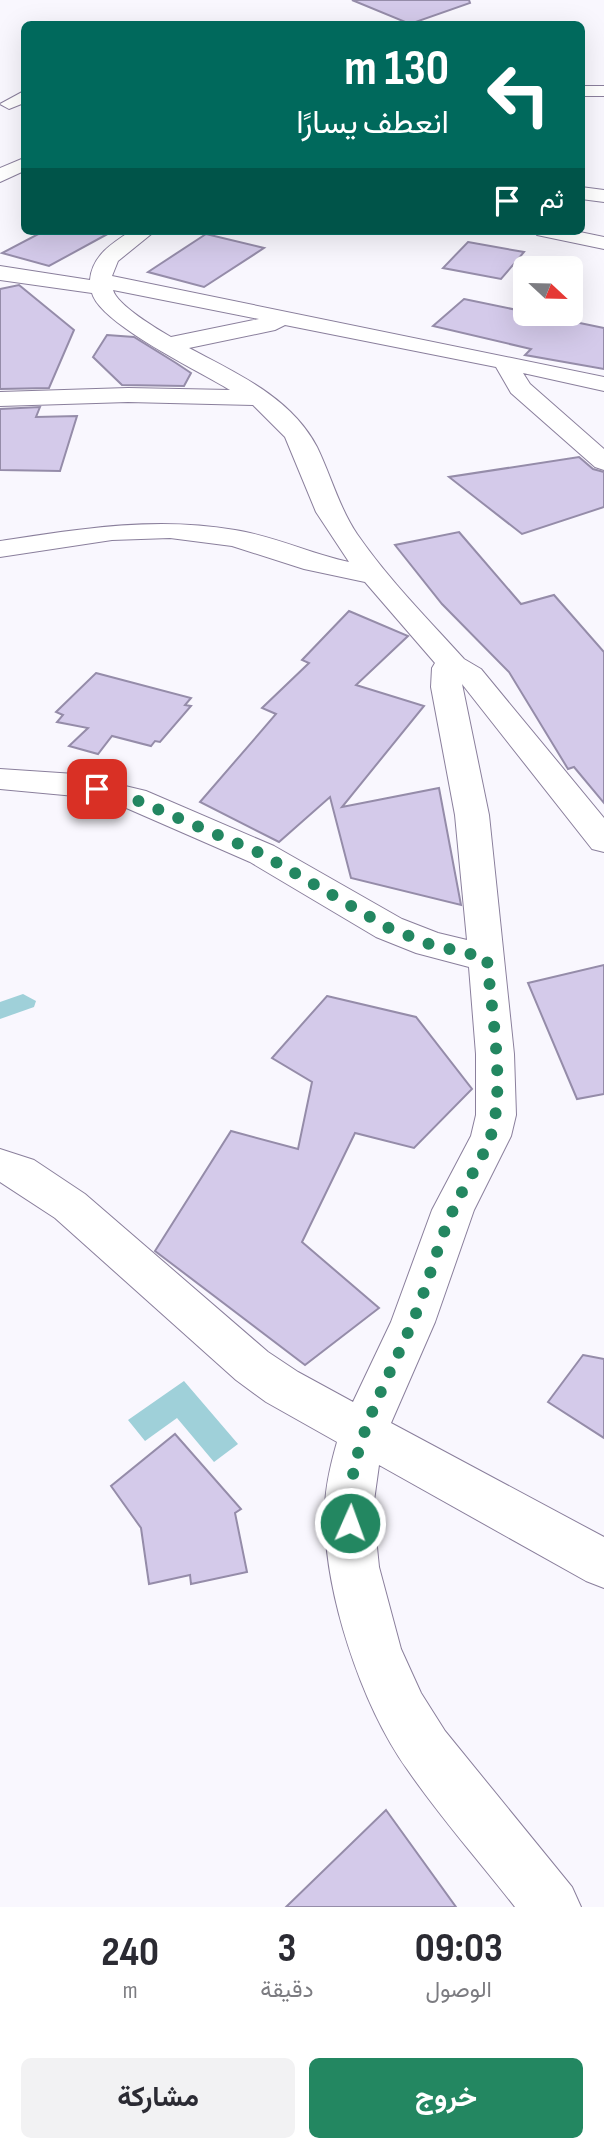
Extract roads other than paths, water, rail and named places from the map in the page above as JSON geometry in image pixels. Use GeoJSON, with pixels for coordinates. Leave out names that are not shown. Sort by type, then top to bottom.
{"type":"FeatureCollection","features":[{"type":"Feature","properties":{"kind":"street"},"geometry":{"type":"LineString","coordinates":[[585,91],[604,91]]}},
{"type":"Feature","properties":{"kind":"street"},"geometry":{"type":"LineString","coordinates":[[0,176],[21,166]]}},
{"type":"Feature","properties":{"kind":"street"},"geometry":{"type":"LineString","coordinates":[[585,193],[604,196]]}},
{"type":"Feature","properties":{"kind":"street"},"geometry":{"type":"LineString","coordinates":[[139,235],[107,258],[102,268],[104,298],[167,345],[255,398],[289,425],[297,436],[329,511],[375,576],[454,666],[464,670],[482,688],[604,841]]}},
{"type":"Feature","properties":{"kind":"street"},"geometry":{"type":"LineString","coordinates":[[564,235],[604,243]]}},
{"type":"Feature","properties":{"kind":"street"},"geometry":{"type":"LineString","coordinates":[[0,273],[102,285],[293,319],[604,384]]}},
{"type":"Feature","properties":{"kind":"street"},"geometry":{"type":"LineString","coordinates":[[167,345],[293,319]]}},
{"type":"Feature","properties":{"kind":"street"},"geometry":{"type":"LineString","coordinates":[[505,362],[520,388],[604,462]]}},
{"type":"Feature","properties":{"kind":"street"},"geometry":{"type":"LineString","coordinates":[[0,399],[128,395],[255,398]]}},
{"type":"Feature","properties":{"kind":"street"},"geometry":{"type":"LineString","coordinates":[[566,429],[592,424]]}},
{"type":"Feature","properties":{"kind":"street"},"geometry":{"type":"LineString","coordinates":[[0,550],[111,532],[170,530],[236,538],[314,563],[375,576]]}},
{"type":"Feature","properties":{"kind":"street"},"geometry":{"type":"LineString","coordinates":[[454,666],[445,672],[446,687],[471,807],[487,958],[497,1093],[491,1136],[453,1210],[413,1322],[363,1433],[355,1463],[349,1508],[354,1567],[376,1652],[402,1712],[426,1750],[552,1907]]}},
{"type":"Feature","properties":{"kind":"street"},"geometry":{"type":"LineString","coordinates":[[0,779],[97,789],[134,799],[262,854],[389,928],[429,944],[487,958]]}},
{"type":"Feature","properties":{"kind":"street"},"geometry":{"type":"LineString","coordinates":[[0,1165],[19,1172],[70,1206],[272,1380],[307,1404],[604,1564]]}},
{"type":"Feature","properties":{"kind":"water"},"geometry":{"type":"Polygon","coordinates":[[[23,994],[36,1001],[34,1007],[0,1019],[0,1002],[23,994]]]}},
{"type":"Feature","properties":{"kind":"water"},"geometry":{"type":"Polygon","coordinates":[[[184,1381],[238,1444],[214,1462],[177,1418],[145,1441],[128,1420],[184,1381]]]}}]}
